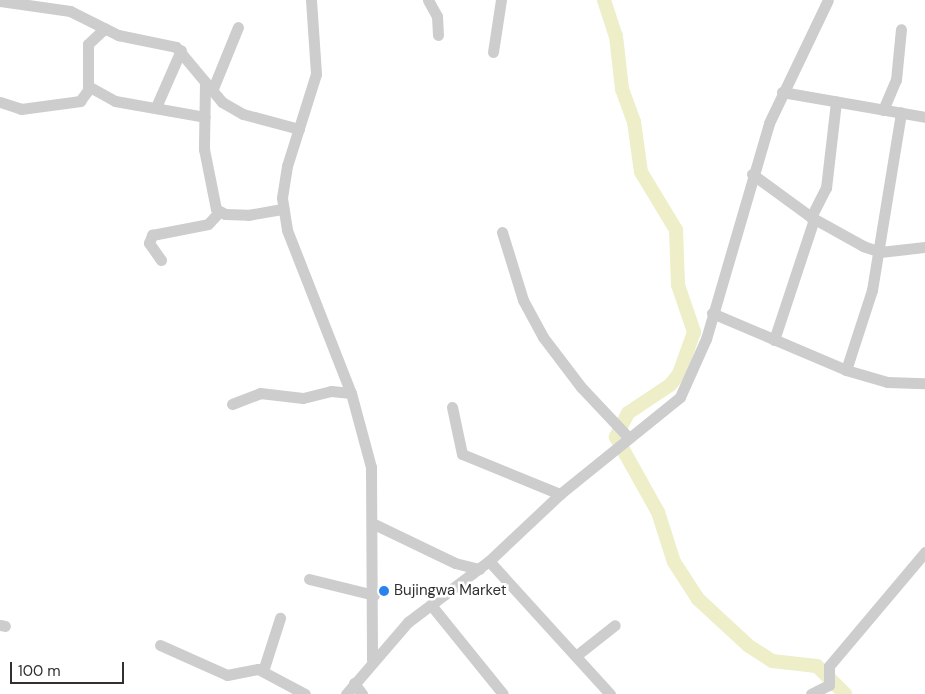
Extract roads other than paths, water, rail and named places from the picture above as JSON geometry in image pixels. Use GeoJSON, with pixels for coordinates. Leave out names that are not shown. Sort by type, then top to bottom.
{"type":"FeatureCollection","features":[{"type":"Feature","properties":{"kind":"street"},"geometry":{"type":"LineString","coordinates":[[311,0],[316,74],[283,184],[283,209],[351,393],[371,467],[374,524],[372,660]]}},
{"type":"Feature","properties":{"kind":"street"},"geometry":{"type":"LineString","coordinates":[[428,0],[437,16],[438,36]]}},
{"type":"Feature","properties":{"kind":"street"},"geometry":{"type":"LineString","coordinates":[[493,52],[500,0]]}},
{"type":"Feature","properties":{"kind":"street"},"geometry":{"type":"LineString","coordinates":[[346,694],[372,660],[431,605],[479,569],[560,494],[680,397],[697,365],[752,174],[782,92],[828,0]]}},
{"type":"Feature","properties":{"kind":"street"},"geometry":{"type":"LineString","coordinates":[[0,1],[46,4],[70,11],[128,38],[181,50],[208,87],[244,114],[299,129]]}},
{"type":"Feature","properties":{"kind":"street"},"geometry":{"type":"LineString","coordinates":[[219,212],[207,175],[205,117],[208,87],[238,27]]}},
{"type":"Feature","properties":{"kind":"street"},"geometry":{"type":"LineString","coordinates":[[0,102],[21,109],[65,106],[80,101],[88,86],[88,44],[106,28]]}},
{"type":"Feature","properties":{"kind":"street"},"geometry":{"type":"LineString","coordinates":[[883,110],[896,80],[901,29]]}},
{"type":"Feature","properties":{"kind":"street"},"geometry":{"type":"LineString","coordinates":[[156,106],[181,50]]}},
{"type":"Feature","properties":{"kind":"street"},"geometry":{"type":"LineString","coordinates":[[88,86],[115,101],[156,106],[205,117]]}},
{"type":"Feature","properties":{"kind":"street"},"geometry":{"type":"LineString","coordinates":[[782,92],[925,117]]}},
{"type":"Feature","properties":{"kind":"street"},"geometry":{"type":"LineString","coordinates":[[774,340],[812,218],[826,188],[836,102]]}},
{"type":"Feature","properties":{"kind":"street"},"geometry":{"type":"LineString","coordinates":[[846,370],[880,252],[901,112]]}},
{"type":"Feature","properties":{"kind":"street"},"geometry":{"type":"LineString","coordinates":[[752,174],[812,218],[880,252],[925,247]]}},
{"type":"Feature","properties":{"kind":"street"},"geometry":{"type":"LineString","coordinates":[[219,212],[248,215],[283,209]]}},
{"type":"Feature","properties":{"kind":"street"},"geometry":{"type":"LineString","coordinates":[[161,260],[149,243],[152,236],[208,224],[219,212]]}},
{"type":"Feature","properties":{"kind":"street"},"geometry":{"type":"LineString","coordinates":[[502,232],[523,300],[543,337],[581,388],[629,438]]}},
{"type":"Feature","properties":{"kind":"street"},"geometry":{"type":"LineString","coordinates":[[712,313],[846,370],[886,382],[925,383]]}},
{"type":"Feature","properties":{"kind":"street"},"geometry":{"type":"LineString","coordinates":[[232,404],[260,393],[303,398],[331,391],[351,393]]}},
{"type":"Feature","properties":{"kind":"street"},"geometry":{"type":"LineString","coordinates":[[452,407],[462,454],[560,494]]}},
{"type":"Feature","properties":{"kind":"street"},"geometry":{"type":"LineString","coordinates":[[374,524],[449,560],[479,569]]}},
{"type":"Feature","properties":{"kind":"street"},"geometry":{"type":"LineString","coordinates":[[817,693],[832,681],[829,666],[837,655],[925,552]]}},
{"type":"Feature","properties":{"kind":"street"},"geometry":{"type":"LineString","coordinates":[[488,561],[577,655],[610,694]]}},
{"type":"Feature","properties":{"kind":"street"},"geometry":{"type":"LineString","coordinates":[[309,580],[374,596]]}},
{"type":"Feature","properties":{"kind":"street"},"geometry":{"type":"LineString","coordinates":[[431,605],[503,694]]}},
{"type":"Feature","properties":{"kind":"street"},"geometry":{"type":"LineString","coordinates":[[263,671],[280,618]]}},
{"type":"Feature","properties":{"kind":"street"},"geometry":{"type":"LineString","coordinates":[[577,655],[615,625]]}},
{"type":"Feature","properties":{"kind":"street"},"geometry":{"type":"LineString","coordinates":[[160,645],[227,675],[249,668],[263,671],[306,694]]}},
{"type":"Feature","properties":{"kind":"street"},"geometry":{"type":"LineString","coordinates":[[354,683],[362,694]]}},
{"type":"Feature","properties":{"kind":"waterway"},"geometry":{"type":"LineString","coordinates":[[604,0],[616,36],[622,89],[634,122],[641,172],[676,230],[678,285],[694,332],[679,374],[670,385],[628,413],[616,437],[658,512],[674,562],[698,599],[749,646],[772,661],[817,666],[845,694]]}},
{"type":"Feature","properties":{"kind":"place","name":"Bujingwa Market"},"geometry":{"type":"Point","coordinates":[384,591]}}]}
